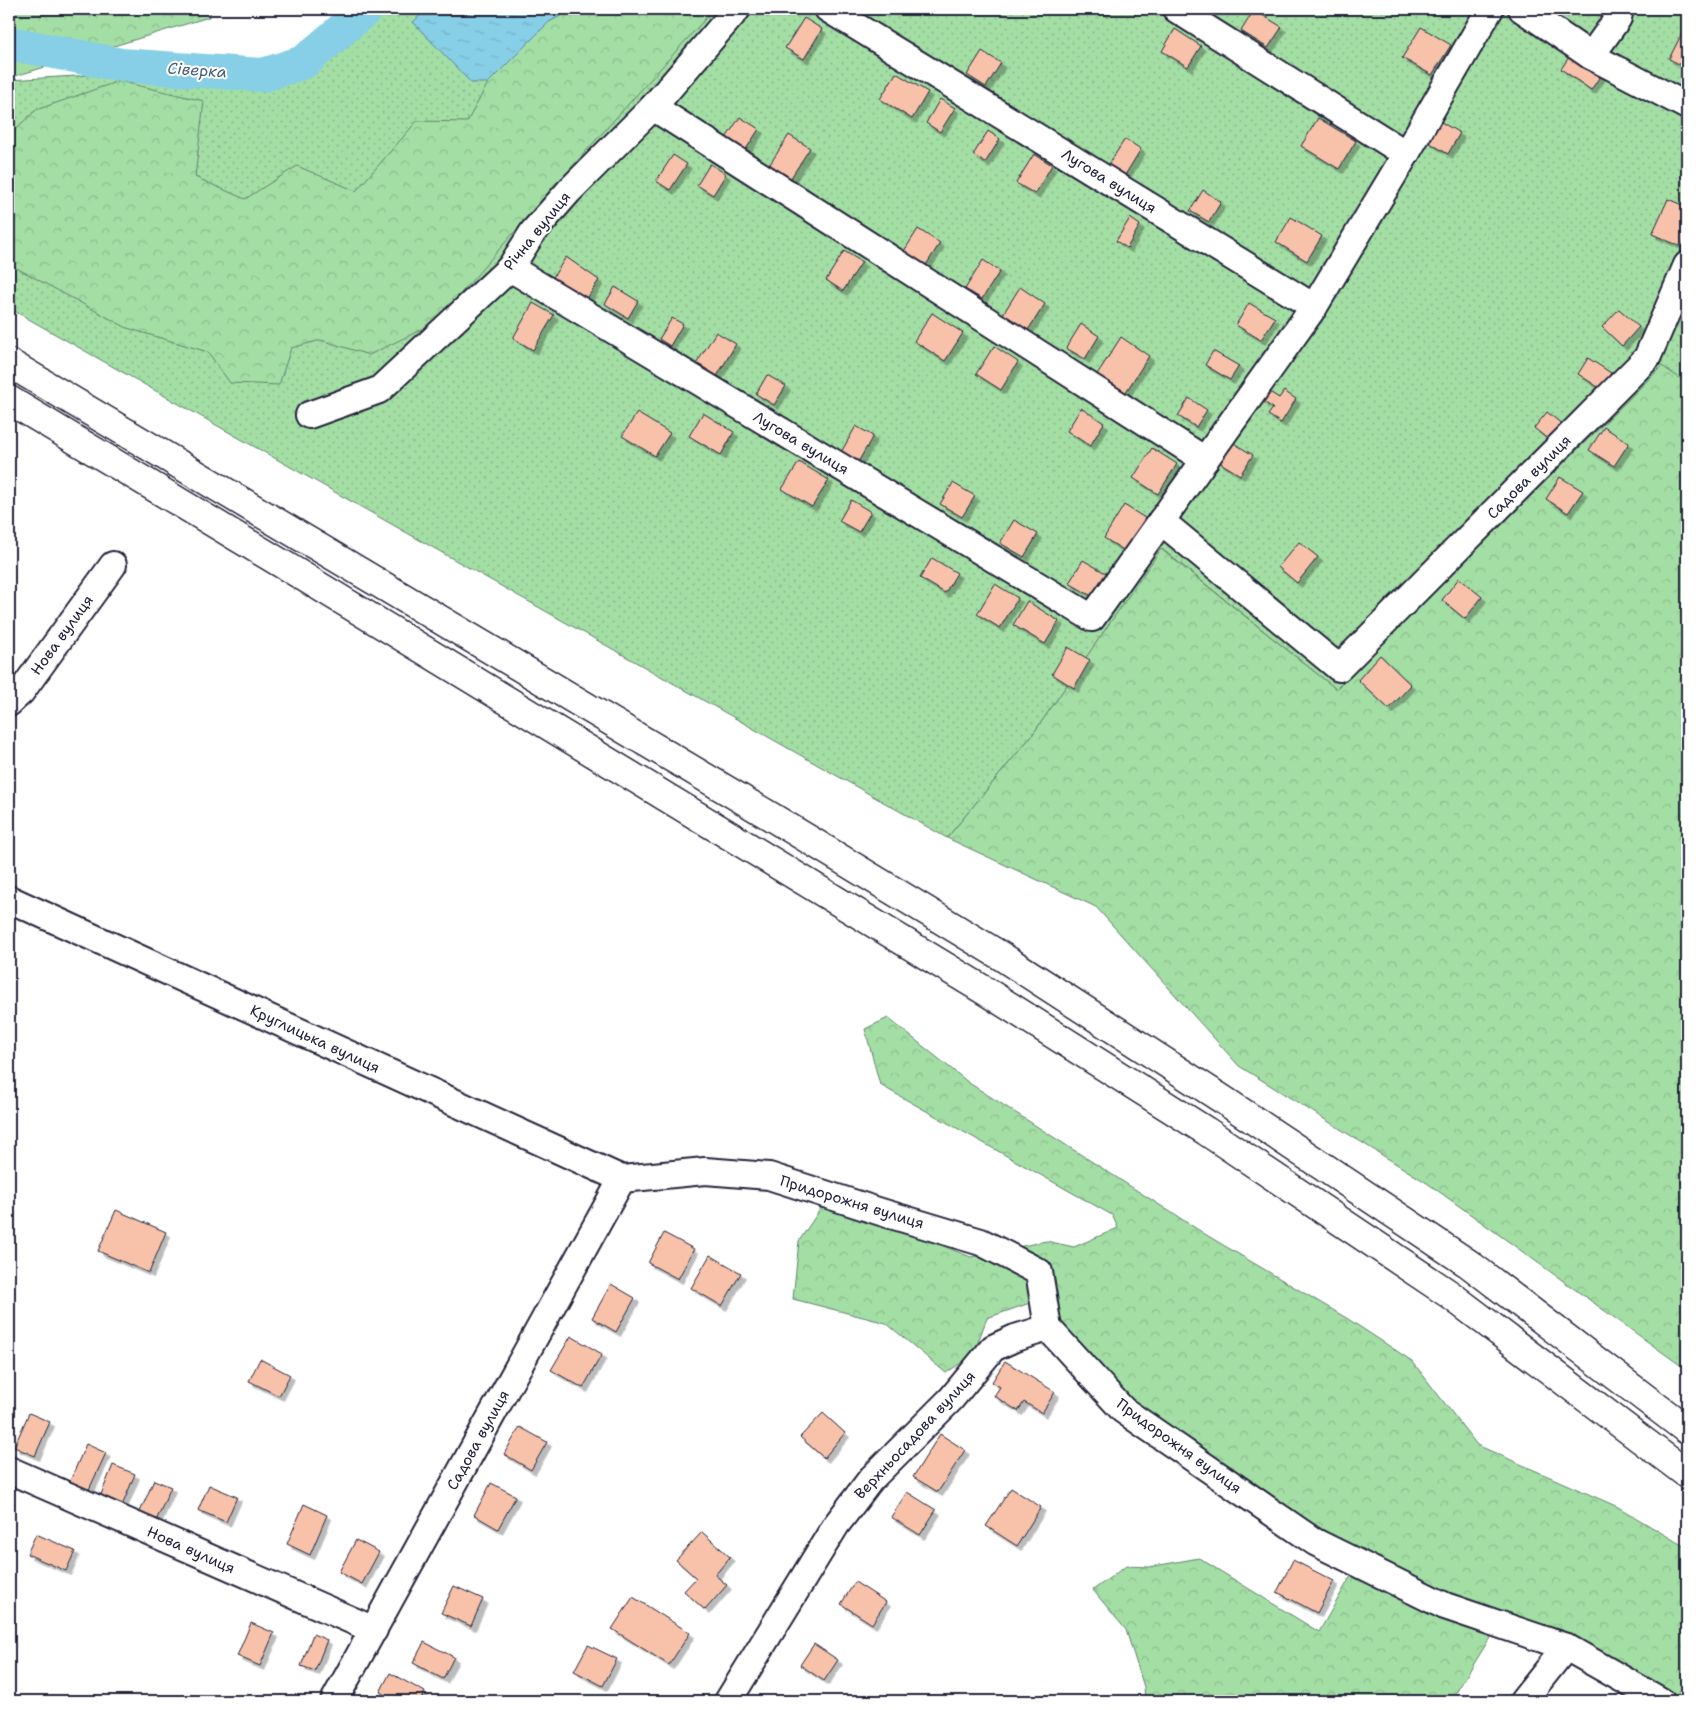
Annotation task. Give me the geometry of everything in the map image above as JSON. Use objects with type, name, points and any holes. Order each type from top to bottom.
[{"type":"highway","points":[[9,363],[770,816],[1001,956],[1222,1099],[1469,1264],[1687,1430]]},
{"type":"highway","points":[[9,400],[978,987],[1197,1125],[1449,1294],[1687,1474]]},
{"type":"street","name":"Річна вулиця","points":[[309,415],[379,390],[510,268],[533,232],[569,191],[653,107],[737,9]]},
{"type":"street","name":"Лугова вулиця","points":[[828,9],[1314,307]]},
{"type":"street","points":[[1176,9],[1406,154]]},
{"type":"street","points":[[1161,521],[1314,307],[1490,9]]},
{"type":"street","points":[[1522,9],[1591,56],[1687,106]]},
{"type":"street","points":[[1591,56],[1618,18],[1620,9]]},
{"type":"street","points":[[653,107],[1205,460]]},
{"type":"street","name":"Садова вулиця","points":[[1161,521],[1339,668],[1647,358],[1687,265]]},
{"type":"street","name":"Лугова вулиця","points":[[510,268],[1092,618],[1161,521]]},
{"type":"street","name":"Нова вулиця","points":[[9,703],[21,692],[113,564]]},
{"type":"street","name":"Круглицька вулиця","points":[[9,899],[622,1179]]},
{"type":"street","name":"Придорожня вулиця","points":[[622,1179],[705,1171],[769,1176],[981,1242],[1039,1272],[1048,1328],[1123,1410],[1315,1542],[1445,1606],[1566,1646],[1661,1701]]},
{"type":"street","name":"Садова вулиця","points":[[334,1701],[622,1179]]},
{"type":"street","name":"Верхньосадова вулиця","points":[[728,1701],[836,1525],[871,1479],[951,1399],[993,1348],[1015,1338],[1048,1328]]},
{"type":"street","name":"Нова вулиця","points":[[9,1470],[374,1630]]},
{"type":"street","points":[[1524,1701],[1566,1646]]},
{"type":"green space","points":[[9,9],[212,9],[209,17],[9,78]]},
{"type":"green space","points":[[385,9],[1687,9],[1687,383],[1661,367],[1336,689],[1162,549],[1033,734],[947,838],[9,308],[9,80],[92,75],[247,86],[306,72]]},
{"type":"green space","points":[[573,9],[714,9],[551,190],[435,323],[369,355],[321,340],[291,348],[279,385],[230,383],[208,352],[127,328],[11,265],[9,262],[9,135],[36,110],[119,81],[204,101],[195,177],[245,199],[297,166],[356,191],[417,121],[467,122],[488,83],[549,22]]},
{"type":"green space","points":[[1662,366],[1687,383],[1687,1370],[1427,1183],[1239,1066],[1096,907],[947,838],[1033,734],[1161,549],[1336,689]]},
{"type":"green space","points":[[888,1018],[969,1083],[1208,1236],[1348,1319],[1412,1361],[1477,1445],[1618,1507],[1687,1548],[1687,1701],[1648,1701],[1504,1615],[1451,1701],[1145,1701],[1144,1687],[1126,1630],[1093,1590],[1126,1566],[1149,1567],[1199,1558],[1319,1632],[1352,1574],[1353,1549],[1125,1402],[1056,1324],[1030,1303],[987,1318],[973,1355],[946,1373],[886,1323],[793,1299],[799,1241],[821,1208],[840,1205],[971,1257],[1046,1241],[1074,1247],[1118,1228],[1112,1215],[880,1085],[865,1029]]},
{"type":"water","points":[[482,9],[573,9],[549,22],[488,83],[471,83],[413,22],[421,15],[463,15]]},
{"type":"building","points":[[1097,9],[1107,9],[1104,13]]},
{"type":"building","points":[[1254,10],[1282,27],[1268,48],[1241,31]]},
{"type":"building","points":[[804,18],[822,29],[804,59],[785,48]]},
{"type":"building","points":[[1421,27],[1451,45],[1432,75],[1402,58]]},
{"type":"building","points":[[1685,27],[1687,28],[1687,68],[1669,59]]},
{"type":"building","points":[[1175,29],[1201,46],[1188,67],[1162,51]]},
{"type":"building","points":[[982,51],[1001,63],[986,87],[967,75]]},
{"type":"building","points":[[1573,51],[1603,72],[1591,90],[1561,69]]},
{"type":"building","points":[[896,73],[928,92],[912,119],[880,99]]},
{"type":"building","points":[[940,99],[955,108],[940,132],[926,123]]},
{"type":"building","points":[[740,117],[759,129],[739,160],[720,147]]},
{"type":"building","points":[[1318,118],[1356,141],[1339,169],[1301,146]]},
{"type":"building","points":[[1439,121],[1460,133],[1448,154],[1427,141]]},
{"type":"building","points":[[988,131],[1000,139],[985,163],[973,155]]},
{"type":"building","points":[[789,135],[810,148],[789,181],[768,167]]},
{"type":"building","points":[[1125,139],[1141,149],[1122,180],[1105,170]]},
{"type":"building","points":[[1034,154],[1052,165],[1035,194],[1016,183]]},
{"type":"building","points":[[673,155],[687,164],[670,190],[656,181]]},
{"type":"building","points":[[710,164],[726,174],[713,195],[697,185]]},
{"type":"building","points":[[1203,190],[1221,202],[1209,222],[1190,211]]},
{"type":"building","points":[[1668,199],[1687,207],[1687,235],[1682,247],[1652,234]]},
{"type":"building","points":[[1291,217],[1322,236],[1307,261],[1276,242]]},
{"type":"building","points":[[1130,218],[1140,225],[1127,248],[1116,241]]},
{"type":"building","points":[[918,229],[940,243],[926,265],[904,251]]},
{"type":"building","points":[[844,251],[862,262],[843,291],[826,280]]},
{"type":"building","points":[[566,257],[599,280],[586,300],[553,277]]},
{"type":"building","points":[[983,260],[1000,271],[982,299],[965,289]]},
{"type":"building","points":[[615,287],[638,301],[628,318],[605,304]]},
{"type":"building","points":[[1020,287],[1045,304],[1028,330],[1003,314]]},
{"type":"building","points":[[533,303],[554,315],[533,350],[513,338]]},
{"type":"building","points":[[1249,303],[1275,318],[1261,340],[1236,325]]},
{"type":"building","points":[[1619,309],[1639,327],[1622,346],[1602,327]]},
{"type":"building","points":[[932,313],[963,333],[945,361],[914,341]]},
{"type":"building","points":[[672,318],[683,324],[670,346],[659,339]]},
{"type":"building","points":[[1081,324],[1099,336],[1085,359],[1066,348]]},
{"type":"building","points":[[716,332],[736,344],[716,378],[695,366]]},
{"type":"building","points":[[1121,337],[1149,356],[1122,398],[1094,379]]},
{"type":"building","points":[[994,346],[1018,362],[1001,390],[976,374]]},
{"type":"building","points":[[1213,351],[1239,366],[1230,380],[1205,365]]},
{"type":"building","points":[[1588,358],[1611,373],[1601,389],[1578,374]]},
{"type":"building","points":[[767,375],[786,386],[774,405],[756,394]]},
{"type":"building","points":[[1268,391],[1279,398],[1284,391],[1296,399],[1281,423],[1268,415],[1273,408],[1262,401]]},
{"type":"building","points":[[1189,398],[1207,410],[1196,427],[1178,416]]},
{"type":"building","points":[[1081,408],[1104,423],[1090,446],[1067,431]]},
{"type":"building","points":[[1547,412],[1568,429],[1555,445],[1534,428]]},
{"type":"building","points":[[637,413],[670,433],[655,456],[622,436]]},
{"type":"building","points":[[703,413],[734,432],[721,455],[689,436]]},
{"type":"building","points":[[856,426],[873,436],[857,464],[840,454]]},
{"type":"building","points":[[1604,427],[1629,443],[1614,466],[1589,450]]},
{"type":"building","points":[[1232,442],[1253,455],[1240,475],[1219,462]]},
{"type":"building","points":[[1152,448],[1177,464],[1158,494],[1133,478]]},
{"type":"building","points":[[799,462],[829,480],[812,507],[782,489]]},
{"type":"building","points":[[1560,477],[1583,491],[1568,513],[1546,499]]},
{"type":"building","points":[[953,483],[975,496],[962,517],[940,504]]},
{"type":"building","points":[[851,500],[871,512],[859,532],[839,521]]},
{"type":"building","points":[[1124,505],[1145,518],[1125,551],[1104,538]]},
{"type":"building","points":[[1014,520],[1038,534],[1024,557],[1000,543]]},
{"type":"building","points":[[1299,542],[1318,557],[1297,583],[1278,567]]},
{"type":"building","points":[[932,558],[957,573],[945,593],[920,578]]},
{"type":"building","points":[[1083,560],[1109,575],[1095,598],[1069,583]]},
{"type":"building","points":[[1459,578],[1482,597],[1465,619],[1442,600]]},
{"type":"building","points":[[995,584],[1018,598],[1000,628],[977,614]]},
{"type":"building","points":[[1027,601],[1059,621],[1045,644],[1013,625]]},
{"type":"building","points":[[1068,647],[1090,660],[1074,688],[1052,674]]},
{"type":"building","points":[[1380,655],[1411,685],[1389,709],[1358,680]]},
{"type":"building","points":[[116,1210],[166,1232],[149,1273],[98,1251]]},
{"type":"building","points":[[664,1233],[694,1249],[678,1279],[648,1263]]},
{"type":"building","points":[[710,1255],[741,1273],[722,1306],[691,1288]]},
{"type":"building","points":[[611,1284],[635,1298],[616,1332],[592,1318]]},
{"type":"building","points":[[571,1336],[602,1354],[583,1388],[551,1370]]},
{"type":"building","points":[[260,1359],[290,1375],[279,1396],[249,1381]]},
{"type":"building","points":[[1005,1361],[1055,1392],[1042,1413],[1024,1402],[1018,1411],[994,1396],[1000,1387],[992,1382]]},
{"type":"building","points":[[29,1413],[50,1422],[35,1456],[14,1447]]},
{"type":"building","points":[[823,1413],[845,1433],[824,1458],[800,1437]]},
{"type":"building","points":[[520,1427],[547,1442],[531,1470],[504,1454]]},
{"type":"building","points":[[940,1434],[965,1450],[938,1492],[913,1477]]},
{"type":"building","points":[[86,1444],[106,1453],[86,1496],[67,1488]]},
{"type":"building","points":[[113,1465],[135,1474],[122,1506],[100,1497]]},
{"type":"building","points":[[154,1480],[171,1487],[156,1521],[139,1514]]},
{"type":"building","points":[[491,1483],[516,1496],[498,1529],[474,1515]]},
{"type":"building","points":[[209,1485],[237,1497],[226,1522],[198,1510]]},
{"type":"building","points":[[1011,1488],[1041,1507],[1017,1546],[986,1526]]},
{"type":"building","points":[[907,1492],[936,1510],[920,1535],[891,1517]]},
{"type":"building","points":[[304,1504],[327,1515],[310,1555],[287,1544]]},
{"type":"building","points":[[702,1532],[730,1557],[715,1575],[727,1585],[705,1610],[684,1591],[696,1578],[676,1560]]},
{"type":"building","points":[[36,1534],[75,1551],[66,1571],[27,1554]]},
{"type":"building","points":[[356,1540],[379,1552],[362,1584],[339,1572]]},
{"type":"building","points":[[1293,1560],[1334,1581],[1317,1613],[1277,1592]]},
{"type":"building","points":[[855,1582],[886,1602],[872,1624],[841,1604]]},
{"type":"building","points":[[454,1586],[483,1599],[471,1626],[441,1613]]},
{"type":"building","points":[[633,1597],[690,1633],[669,1665],[612,1629]]},
{"type":"building","points":[[251,1623],[274,1633],[260,1666],[237,1656]]},
{"type":"building","points":[[313,1634],[327,1640],[315,1671],[301,1666]]},
{"type":"building","points":[[424,1642],[454,1657],[443,1679],[413,1663]]},
{"type":"building","points":[[814,1644],[838,1660],[824,1681],[800,1665]]},
{"type":"building","points":[[588,1645],[617,1659],[603,1686],[574,1671]]},
{"type":"building","points":[[390,1673],[425,1692],[420,1701],[396,1701],[380,1692]]},
{"type":"waterway","name":"Сіверка","points":[[9,43],[121,65],[263,75],[304,62],[366,9]]}]
